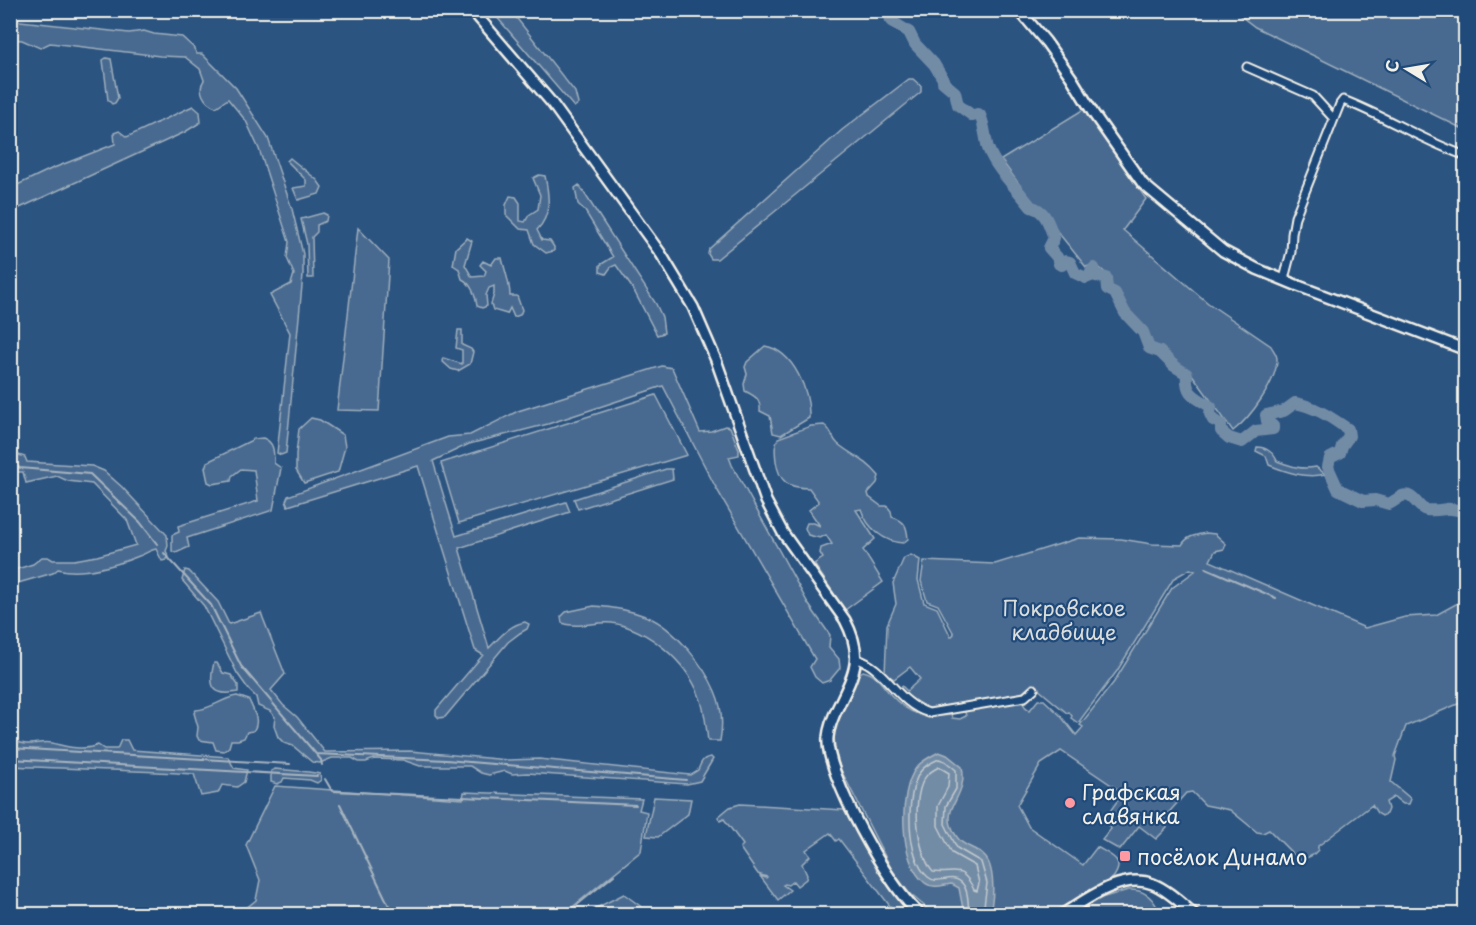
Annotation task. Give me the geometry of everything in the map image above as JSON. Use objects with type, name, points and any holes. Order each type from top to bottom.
[{"type":"main road","points":[[472,10],[550,102],[661,254],[693,307],[725,382],[766,501],[783,533],[845,620],[856,647],[853,674],[829,727],[827,751],[845,797],[886,872],[907,903],[920,915]]},
{"type":"main road","points":[[1019,10],[1071,77],[1093,113],[1143,184],[1223,251],[1257,269],[1466,350]]},
{"type":"main road","points":[[1063,915],[1109,888],[1139,881],[1154,884],[1194,915]]},
{"type":"street","points":[[1248,67],[1313,96],[1334,119]]},
{"type":"street","points":[[1284,279],[1291,252],[1295,217],[1343,100],[1466,156]]},
{"type":"street","points":[[856,659],[868,663],[917,710],[929,713],[1025,697],[1034,689]]},
{"type":"green space","points":[[495,11],[511,11],[575,92],[578,104],[574,107],[495,15]]},
{"type":"green space","points":[[1234,11],[1465,11],[1465,130],[1255,27]]},
{"type":"green space","points":[[11,20],[129,33],[144,31],[182,37],[197,54],[202,54],[236,88],[268,138],[292,209],[303,254],[286,453],[281,455],[277,453],[290,333],[270,295],[291,284],[294,274],[287,258],[289,242],[259,149],[246,121],[228,99],[216,107],[208,102],[201,88],[204,80],[200,69],[185,57],[50,43],[40,48],[22,40],[11,39]]},
{"type":"green space","points":[[111,59],[118,98],[112,104],[108,100],[103,60]]},
{"type":"green space","points":[[909,79],[913,79],[921,86],[921,92],[717,259],[711,259],[708,254],[709,249],[842,130]]},
{"type":"green space","points":[[193,106],[200,112],[201,122],[185,132],[11,212],[11,188],[51,169],[115,144],[114,133],[119,131],[127,137]]},
{"type":"green space","points":[[1084,109],[1146,199],[1123,230],[1208,303],[1271,346],[1276,354],[1276,368],[1268,388],[1247,418],[1233,431],[1191,373],[1168,354],[1151,344],[1144,328],[1133,318],[1112,289],[1110,277],[1095,264],[1086,267],[1001,160]]},
{"type":"green space","points":[[290,158],[317,180],[322,187],[319,194],[298,200],[293,188],[306,186],[306,180],[287,161]]},
{"type":"green space","points":[[539,175],[545,176],[548,204],[545,218],[537,230],[542,240],[550,241],[554,247],[554,251],[546,253],[534,244],[529,230],[520,229],[506,215],[506,205],[510,196],[516,197],[520,203],[520,221],[525,222],[529,215],[538,209],[540,195],[533,178]]},
{"type":"green space","points":[[579,185],[656,304],[662,317],[664,333],[657,335],[633,289],[616,265],[611,267],[606,274],[600,272],[600,265],[613,257],[585,211],[578,204],[575,188]]},
{"type":"green space","points":[[323,213],[327,215],[326,221],[317,225],[317,232],[312,237],[313,278],[308,278],[307,244],[301,219]]},
{"type":"green space","points":[[358,228],[389,260],[379,411],[337,410]]},
{"type":"green space","points":[[467,238],[472,241],[465,265],[472,277],[484,276],[486,271],[480,265],[483,261],[491,265],[496,258],[502,258],[510,296],[517,296],[522,310],[520,315],[514,317],[510,308],[507,314],[493,310],[491,304],[494,286],[489,288],[486,295],[487,306],[482,308],[477,306],[470,287],[462,279],[459,269],[453,265],[456,248]]},
{"type":"green space","points":[[458,330],[462,330],[462,345],[473,352],[470,364],[458,371],[451,369],[442,361],[443,358],[462,364],[462,350],[456,348]]},
{"type":"green space","points":[[765,346],[775,349],[792,364],[807,396],[809,418],[781,435],[773,433],[770,416],[760,411],[757,398],[745,391],[747,362]]},
{"type":"green space","points":[[662,366],[672,368],[700,432],[725,426],[730,427],[739,450],[739,455],[729,457],[732,465],[809,605],[830,635],[829,647],[839,659],[840,668],[830,680],[822,683],[815,677],[810,667],[815,659],[715,486],[663,386],[548,424],[469,444],[433,461],[456,536],[566,502],[570,512],[459,548],[489,648],[514,626],[525,622],[529,624],[527,629],[508,642],[445,717],[439,718],[436,710],[483,655],[475,650],[418,466],[288,506],[286,501],[288,496],[448,437],[470,435],[518,411]]},
{"type":"green space","points":[[656,395],[687,455],[459,523],[441,463]]},
{"type":"green space","points":[[311,418],[320,420],[343,435],[345,447],[338,472],[304,483],[296,470],[296,454],[299,429]]},
{"type":"green space","points":[[824,425],[838,444],[864,461],[879,476],[877,483],[868,493],[869,497],[881,506],[887,506],[892,517],[900,520],[906,527],[908,534],[908,539],[903,543],[889,540],[872,528],[861,509],[856,510],[875,539],[863,550],[883,582],[845,610],[814,564],[823,558],[820,553],[821,548],[832,544],[826,535],[820,538],[808,535],[805,528],[807,523],[820,526],[809,510],[819,502],[809,488],[795,487],[782,479],[776,461],[775,446],[778,438],[811,426]]},
{"type":"green space","points":[[263,438],[271,445],[274,463],[281,468],[273,510],[187,538],[189,547],[176,553],[172,551],[172,535],[179,532],[178,526],[258,501],[254,470],[241,469],[232,476],[231,481],[212,484],[208,482],[205,468],[207,462],[254,439]]},
{"type":"green space","points":[[1257,447],[1269,451],[1277,461],[1301,468],[1316,467],[1325,474],[1303,475],[1276,468],[1269,465],[1266,456],[1256,451]]},
{"type":"green space","points":[[10,452],[25,457],[27,462],[92,466],[104,471],[167,535],[166,551],[169,557],[162,561],[156,549],[110,566],[77,571],[58,569],[53,573],[11,585],[11,571],[33,564],[42,557],[53,560],[74,560],[136,545],[127,520],[92,484],[68,481],[57,476],[26,483],[23,472],[11,472]]},
{"type":"green space","points":[[672,469],[673,479],[578,509],[574,499]]},
{"type":"green space","name":"Покровское кладбище","points":[[1215,534],[1226,544],[1224,549],[1215,551],[1210,561],[1365,628],[1405,617],[1436,615],[1458,603],[1465,581],[1465,701],[1406,726],[1395,756],[1391,782],[1411,799],[1409,804],[1403,804],[1394,797],[1386,802],[1388,809],[1382,816],[1372,805],[1318,846],[1318,850],[1313,855],[1300,861],[1269,830],[1263,833],[1257,832],[1230,810],[1205,805],[1192,792],[1186,793],[1164,818],[1167,828],[1156,839],[1139,826],[1120,850],[1102,840],[1111,829],[1105,818],[1123,793],[1061,751],[1041,764],[1017,805],[1029,827],[1083,865],[1097,847],[1116,859],[1118,867],[1113,878],[1050,914],[934,914],[910,894],[893,872],[840,768],[835,751],[834,734],[837,723],[859,674],[863,671],[876,677],[898,702],[911,711],[926,716],[951,715],[952,718],[960,719],[966,716],[965,712],[960,711],[925,711],[898,690],[902,686],[907,691],[920,679],[910,667],[894,679],[885,674],[887,625],[896,604],[893,583],[904,558],[911,555],[920,560],[918,580],[924,603],[937,608],[951,637],[954,634],[938,605],[927,601],[921,581],[924,561],[995,564],[1079,538],[1121,539],[1152,544],[1182,545],[1195,535]],"holes":[[[1190,569],[1195,571],[1172,588],[1114,682],[1080,725],[1083,727],[1076,735],[1044,700],[1038,700],[1030,710],[1025,707],[1022,693],[1032,684],[1067,713],[1069,712],[1071,718],[1078,723],[1117,671],[1174,578]]]},
{"type":"green space","points":[[185,570],[189,571],[218,602],[229,624],[261,613],[285,674],[271,690],[297,717],[325,752],[410,751],[508,760],[539,759],[690,775],[698,770],[704,760],[711,757],[713,759],[700,781],[687,784],[527,773],[512,774],[505,771],[489,775],[470,766],[420,766],[403,760],[374,759],[359,762],[352,758],[332,758],[320,763],[312,762],[278,737],[274,726],[275,717],[270,711],[258,706],[256,697],[237,673],[204,606],[182,580]]},
{"type":"green space","points":[[594,606],[635,612],[658,622],[678,638],[704,670],[717,697],[721,716],[720,741],[708,741],[701,700],[685,671],[676,659],[652,640],[626,626],[612,623],[568,625],[562,623],[561,617],[566,612]]},
{"type":"green space","points":[[214,663],[217,663],[223,673],[231,675],[238,685],[238,692],[222,693],[214,688],[212,678]]},
{"type":"green space","points":[[237,696],[249,700],[256,719],[253,731],[247,732],[244,738],[231,740],[229,747],[224,751],[216,750],[213,742],[199,740],[194,713],[196,710]]},
{"type":"green space","points":[[15,740],[24,744],[47,742],[69,747],[81,748],[98,745],[104,749],[117,749],[121,740],[127,740],[132,750],[228,757],[234,768],[247,770],[244,782],[237,787],[222,785],[218,793],[201,796],[194,774],[11,766],[11,741]]},
{"type":"green space","points":[[275,769],[320,774],[321,780],[317,783],[310,780],[284,778],[277,784],[271,782],[271,771]]},
{"type":"green space","points":[[275,786],[463,799],[464,792],[642,799],[639,810],[647,812],[641,851],[564,914],[239,914],[256,900],[260,880],[246,845]]},
{"type":"green space","points":[[654,797],[691,799],[688,814],[658,837],[646,836]]},
{"type":"green space","points":[[740,804],[844,810],[883,878],[912,914],[896,914],[839,839],[836,841],[830,833],[806,850],[810,856],[802,864],[807,875],[806,879],[797,886],[793,881],[788,885],[783,885],[790,890],[778,900],[760,876],[767,877],[758,874],[740,848],[743,845],[724,819],[720,821],[718,817],[730,807]]},
{"type":"green space","points":[[1128,890],[1149,896],[1157,907],[1155,914],[1075,914],[1101,898]]},
{"type":"green space","points":[[624,894],[651,914],[589,914],[594,909]]},
{"type":"water","points":[[939,752],[947,755],[962,767],[962,785],[951,811],[951,825],[958,839],[979,852],[988,861],[993,884],[992,901],[988,914],[964,914],[959,888],[952,884],[928,885],[916,873],[910,860],[904,827],[906,793],[916,768]]},
{"type":"waterway","points":[[889,10],[891,21],[909,32],[915,44],[934,64],[943,82],[955,92],[958,105],[973,116],[980,115],[988,148],[996,164],[1031,207],[1040,211],[1046,219],[1054,238],[1049,248],[1057,257],[1059,264],[1070,262],[1075,273],[1086,278],[1091,276],[1094,268],[1096,276],[1106,278],[1107,289],[1115,293],[1125,313],[1143,332],[1149,348],[1160,352],[1174,366],[1187,374],[1189,391],[1211,407],[1210,414],[1213,420],[1221,424],[1221,431],[1229,438],[1242,442],[1256,431],[1273,429],[1266,415],[1284,411],[1295,403],[1310,407],[1348,429],[1349,436],[1340,453],[1330,458],[1328,467],[1338,489],[1363,501],[1375,500],[1389,504],[1406,495],[1426,510],[1451,509],[1466,512]]},
{"type":"waterway","points":[[10,463],[20,468],[90,474],[140,522],[157,544]]},
{"type":"waterway","points":[[1325,474],[1330,470]]},
{"type":"waterway","points":[[164,553],[211,605],[241,666],[321,760],[322,765]]},
{"type":"waterway","points":[[1206,568],[1276,598]]},
{"type":"waterway","points":[[915,712],[927,715]]},
{"type":"waterway","points":[[932,716],[951,714]]},
{"type":"waterway","points":[[10,748],[290,764]]},
{"type":"waterway","points":[[316,754],[446,760],[686,780]]},
{"type":"waterway","points":[[10,759],[317,776]]},
{"type":"waterway","points":[[325,779],[332,791],[636,805]]},
{"type":"waterway","points":[[340,804],[393,914]]},
{"type":"waterway","points":[[566,914],[614,875]]},
{"type":"place","name":"Графская славянка","points":[[1070,803]]},
{"type":"place","name":"посёлок Динамо","points":[[1125,856]]}]
